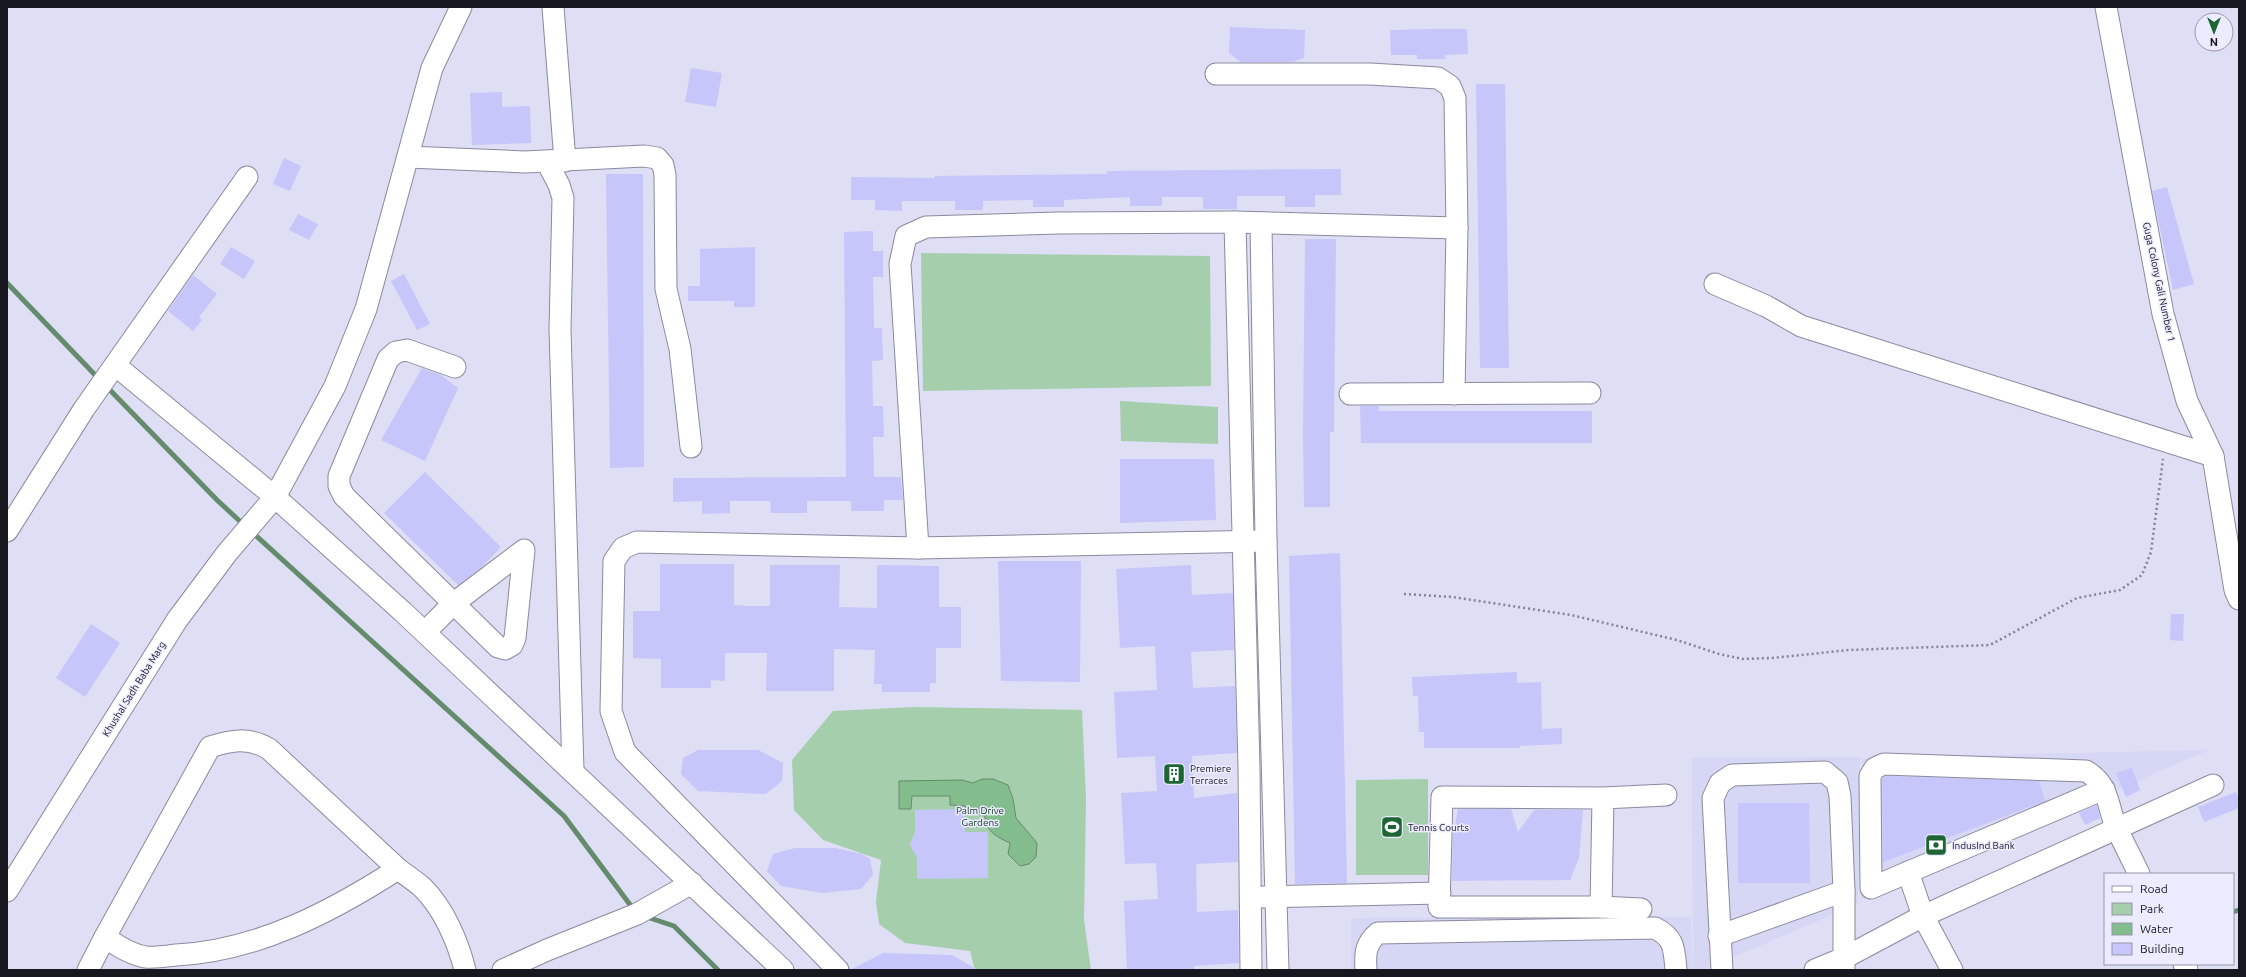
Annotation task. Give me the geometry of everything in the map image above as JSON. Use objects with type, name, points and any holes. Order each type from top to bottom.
[{"type":"street","name":"Khushal Sadh Baba Marg","points":[[7,891],[177,620],[246,531],[275,497],[336,386],[366,309],[432,68],[461,7]]},
{"type":"street","points":[[553,7],[556,161],[559,185],[563,198],[560,330],[573,770]]},
{"type":"street","name":"Guga Colony Gali Number 1","points":[[2106,7],[2163,314],[2187,401],[2212,456],[2235,590],[2239,599]]},
{"type":"street","points":[[1216,74],[1370,74],[1438,78],[1450,86],[1455,98],[1457,228],[1454,394]]},
{"type":"street","points":[[408,157],[556,161],[644,156],[657,158],[663,165],[666,176],[666,289],[680,349],[690,447]]},
{"type":"street","points":[[7,531],[84,409],[247,177]]},
{"type":"street","points":[[918,548],[900,264],[906,236],[926,227],[1058,223],[1235,222],[1457,228]]},
{"type":"street","points":[[1235,222],[1242,542],[1249,767],[1251,970]]},
{"type":"street","points":[[1261,223],[1266,541],[1278,970]]},
{"type":"street","points":[[1714,284],[1766,306],[1801,326],[2212,456]]},
{"type":"street","points":[[425,632],[454,603],[344,496],[339,486],[339,476],[388,359],[396,352],[407,350],[455,367]]},
{"type":"street","points":[[115,366],[275,497],[425,632],[573,770],[783,970]]},
{"type":"street","points":[[1350,394],[1590,393]]},
{"type":"street","points":[[838,970],[625,752],[611,711],[614,561],[623,548],[637,542],[918,548],[1266,541]]},
{"type":"street","points":[[88,970],[210,747],[240,740],[258,743],[269,749],[398,869],[422,888],[436,904],[461,954],[465,970]]},
{"type":"street","points":[[2104,789],[1871,888],[1870,776],[1874,768],[1884,764],[2086,771],[2097,777],[2104,789],[2116,828],[2138,873]]},
{"type":"street","points":[[1722,970],[1719,936],[1713,798],[1720,783],[1732,775],[1825,772],[1837,782],[1840,796],[1844,891],[1844,964]]},
{"type":"street","points":[[1815,970],[1844,964],[1923,916],[2213,785]]},
{"type":"street","points":[[1641,909],[1601,907],[1439,907],[1442,797],[1603,798],[1666,795]]},
{"type":"street","points":[[1601,907],[1603,798]]},
{"type":"street","points":[[105,937],[117,946],[145,957],[203,954],[262,939],[284,930],[359,894],[398,869]]},
{"type":"street","points":[[1908,872],[1923,916],[1952,970]]},
{"type":"street","points":[[503,970],[547,950],[637,914],[692,883]]},
{"type":"street","points":[[1719,936],[1844,891]]},
{"type":"street","points":[[1250,897],[1440,893]]},
{"type":"street","points":[[1366,970],[1365,954],[1369,941],[1378,933],[1655,928],[1668,935],[1674,948],[1676,970]]},
{"type":"path","points":[[1404,594],[1460,598],[1571,615],[1678,640],[1719,654],[1743,659],[1772,658],[1849,650],[1990,645],[2077,598],[2120,590],[2142,575],[2151,552],[2166,441]]},
{"type":"shaded area","points":[[2209,750],[1861,900],[1862,758]]},
{"type":"shaded area","points":[[1860,757],[1858,904],[1703,970],[1693,970],[1692,758]]},
{"type":"shaded area","points":[[1691,917],[1692,970],[1351,970],[1351,918]]},
{"type":"green space","points":[[921,253],[1210,256],[1211,386],[923,391]]},
{"type":"green space","points":[[1120,401],[1218,407],[1218,444],[1121,441]]},
{"type":"green space","name":"Palm Drive Gardens","points":[[914,707],[1082,710],[1086,798],[1084,920],[1091,970],[975,970],[970,951],[905,943],[879,924],[876,902],[881,860],[823,840],[794,810],[792,760],[833,711]]},
{"type":"green space","name":"Tennis Courts","points":[[1428,779],[1428,875],[1356,875],[1356,780]]},
{"type":"water","points":[[982,779],[993,779],[1008,785],[1013,799],[1016,818],[1037,843],[1036,857],[1029,864],[1020,866],[1008,854],[1010,843],[997,836],[990,830],[985,817],[979,812],[968,812],[965,806],[950,805],[950,796],[912,796],[911,809],[899,809],[899,781],[962,780],[973,783]]},
{"type":"building","points":[[1230,27],[1305,30],[1304,58],[1293,62],[1241,62],[1229,53]]},
{"type":"building","points":[[1467,29],[1468,54],[1445,55],[1445,59],[1417,59],[1417,55],[1391,55],[1390,30]]},
{"type":"building","points":[[691,68],[722,73],[716,107],[685,102]]},
{"type":"building","points":[[1476,84],[1505,84],[1509,368],[1480,368]]},
{"type":"building","points":[[502,92],[502,107],[530,106],[531,143],[472,145],[470,93]]},
{"type":"building","points":[[284,158],[301,166],[290,191],[273,184]]},
{"type":"building","points":[[1341,169],[1341,195],[1315,195],[1315,207],[1285,207],[1285,196],[1237,196],[1237,209],[1203,209],[1203,197],[1162,197],[1162,206],[1130,206],[1130,197],[1064,200],[1064,207],[1033,207],[1033,200],[983,201],[983,210],[955,210],[955,201],[902,201],[902,211],[875,210],[875,200],[851,200],[851,177],[935,178],[935,176],[1107,174],[1107,171]]},
{"type":"building","points":[[606,174],[643,174],[644,467],[610,468]]},
{"type":"building","points":[[2167,187],[2194,284],[2173,290],[2152,191]]},
{"type":"building","points":[[298,214],[318,224],[309,240],[289,230]]},
{"type":"building","points":[[873,231],[873,251],[883,251],[883,277],[873,277],[874,328],[882,328],[883,360],[872,361],[873,406],[883,406],[884,437],[873,437],[874,477],[901,477],[903,500],[884,500],[884,511],[851,511],[851,501],[807,501],[807,513],[771,513],[770,501],[730,501],[730,513],[702,514],[702,501],[673,502],[673,478],[846,477],[844,232]]},
{"type":"building","points":[[1305,239],[1336,239],[1334,432],[1330,432],[1330,507],[1304,507],[1303,432]]},
{"type":"building","points":[[231,247],[255,261],[244,279],[220,264]]},
{"type":"building","points":[[755,247],[755,307],[734,307],[734,301],[688,301],[688,286],[700,286],[700,249]]},
{"type":"building","points":[[404,274],[430,324],[417,330],[391,281]]},
{"type":"building","points":[[193,275],[217,294],[199,317],[202,320],[193,331],[168,311]]},
{"type":"building","points":[[422,368],[441,375],[458,388],[425,461],[381,440]]},
{"type":"building","points":[[1360,406],[1379,406],[1379,411],[1592,411],[1592,443],[1361,443]]},
{"type":"building","points":[[1120,459],[1214,459],[1216,520],[1120,523]]},
{"type":"building","points":[[425,472],[501,547],[481,568],[458,585],[384,513]]},
{"type":"building","points":[[1340,553],[1347,883],[1295,884],[1289,556]]},
{"type":"building","points":[[998,561],[1081,561],[1080,682],[1001,681]]},
{"type":"building","points":[[660,564],[734,564],[734,605],[749,606],[770,606],[770,565],[840,565],[839,607],[877,608],[877,565],[939,566],[939,607],[961,607],[961,648],[936,648],[936,683],[930,683],[930,692],[882,692],[882,684],[874,684],[875,650],[834,649],[834,691],[766,691],[767,653],[725,653],[725,681],[711,680],[711,688],[661,688],[661,659],[633,658],[633,611],[660,611]]},
{"type":"building","name":"Premiere Terraces","points":[[1191,565],[1192,595],[1233,593],[1234,650],[1191,652],[1193,688],[1235,686],[1237,753],[1192,756],[1194,798],[1237,793],[1238,862],[1196,864],[1197,912],[1238,910],[1239,963],[1194,966],[1194,970],[1127,970],[1124,901],[1158,899],[1156,863],[1125,864],[1121,793],[1157,791],[1155,756],[1117,758],[1114,692],[1157,690],[1155,646],[1120,648],[1116,569]]},
{"type":"building","points":[[2171,614],[2184,614],[2183,641],[2170,640]]},
{"type":"building","points":[[91,624],[120,643],[85,697],[56,678]]},
{"type":"building","points":[[1517,672],[1517,683],[1541,682],[1542,729],[1562,728],[1562,744],[1520,746],[1520,748],[1424,748],[1424,732],[1419,732],[1418,696],[1413,696],[1412,677]]},
{"type":"building","points":[[698,750],[758,750],[783,763],[782,781],[766,794],[698,791],[681,774],[683,758]]},
{"type":"building","points":[[2132,768],[2140,790],[2126,797],[2116,773]]},
{"type":"building","points":[[1886,776],[2039,781],[2045,801],[1883,862],[1882,779]]},
{"type":"building","points":[[2236,792],[2239,800],[2239,808],[2204,822],[2198,807]]},
{"type":"building","points":[[1738,803],[1809,803],[1810,883],[1738,883]]},
{"type":"building","points":[[2097,805],[2100,818],[2085,825],[2079,813]]},
{"type":"building","points":[[964,809],[965,832],[988,832],[988,878],[917,879],[917,858],[910,845],[915,832],[915,810]]},
{"type":"building","points":[[1458,809],[1511,809],[1518,832],[1534,810],[1583,810],[1579,858],[1570,880],[1452,881],[1453,835]]},
{"type":"building","points":[[795,848],[835,848],[862,854],[870,859],[873,875],[861,889],[822,893],[781,886],[767,871],[773,854]]},
{"type":"building","points":[[883,953],[952,955],[978,970],[850,970]]},
{"type":"waterway","points":[[7,283],[99,379]]},
{"type":"waterway","points":[[106,386],[217,500],[244,525]]},
{"type":"waterway","points":[[252,532],[564,816],[634,910]]},
{"type":"waterway","points":[[2234,912],[2239,910]]},
{"type":"waterway","points":[[644,916],[674,926],[718,970]]},
{"type":"place","name":"Premiere Terraces","points":[[1174,774]]},
{"type":"place","name":"Tennis Courts","points":[[1392,827]]},
{"type":"place","name":"IndusInd Bank","points":[[1936,845]]}]
